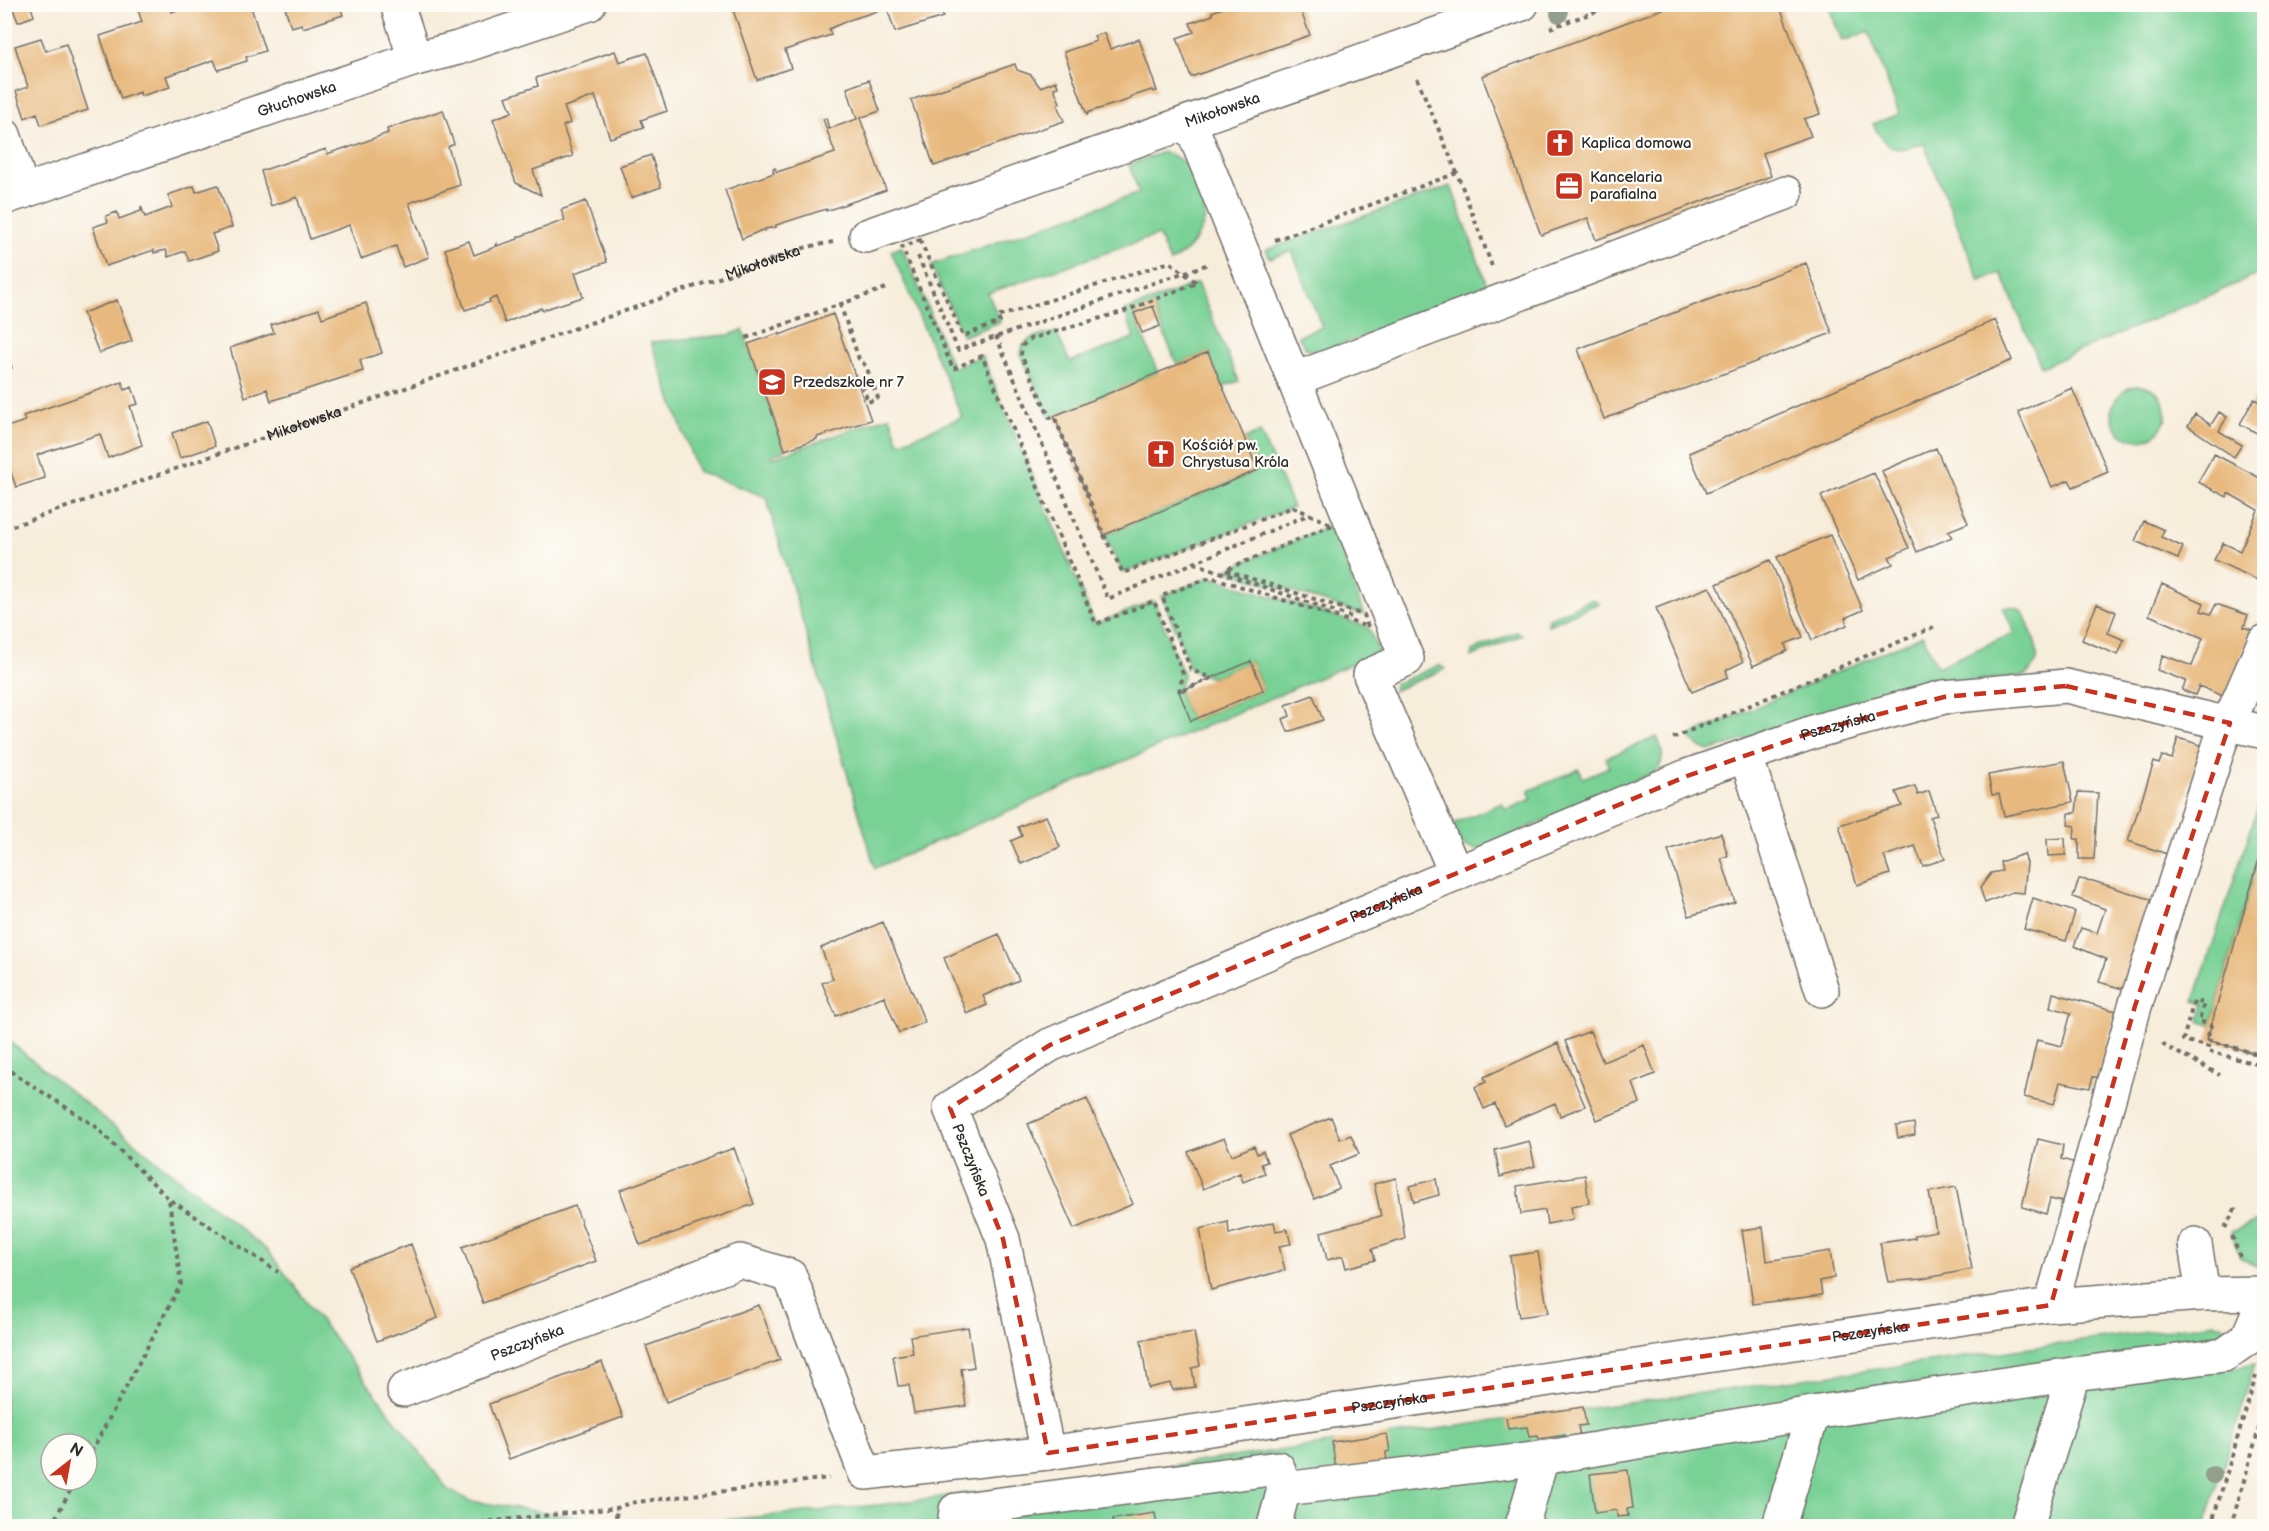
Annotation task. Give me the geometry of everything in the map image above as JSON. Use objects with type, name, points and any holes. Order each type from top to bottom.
[{"type":"street","points":[[397,4],[416,59]]},
{"type":"street","name":"Głuchowska","points":[[14,195],[416,59],[458,48],[589,4]]},
{"type":"street","name":"Mikołowska","points":[[866,236],[908,233],[1190,123],[1522,4]]},
{"type":"street","points":[[1190,123],[1343,499],[1381,626],[1407,659],[1370,675],[1456,874]]},
{"type":"street","points":[[4,135],[14,195]]},
{"type":"street","points":[[1294,378],[1786,193]]},
{"type":"street","points":[[2051,1305],[2135,1006],[2220,743],[2265,642]]},
{"type":"street","name":"Pszczyńska","points":[[2265,732],[2066,686],[1944,697],[1816,731],[1687,776],[1050,1045],[950,1108],[1003,1239],[1048,1453],[2051,1305],[2203,1294],[2265,1293]]},
{"type":"street","points":[[1746,756],[1822,990]]},
{"type":"street","points":[[2195,1244],[2203,1294]]},
{"type":"street","name":"Pszczyńska","points":[[404,1390],[740,1261],[790,1276],[866,1473]]},
{"type":"street","points":[[1284,1489],[1542,1458],[1813,1413],[2073,1374],[2224,1355],[2247,1339],[2265,1299]]},
{"type":"street","points":[[2027,1527],[2073,1374]]},
{"type":"street","points":[[1779,1527],[1813,1413]]},
{"type":"street","points":[[866,1473],[1048,1453]]},
{"type":"street","points":[[1522,1527],[1542,1458]]},
{"type":"street","points":[[954,1527],[956,1510],[1278,1468],[1284,1489],[1274,1527]]},
{"type":"path","points":[[1415,75],[1457,173],[1504,300]]},
{"type":"path","points":[[908,233],[958,350],[1184,273],[1457,173]]},
{"type":"path","points":[[908,233],[920,240],[963,336],[1000,322],[997,317],[1170,262],[1197,283],[1125,311],[1030,339],[1022,346],[1022,355],[1050,418],[1054,416],[1104,535],[1123,573],[1293,507],[1333,525],[1225,570],[1364,615],[1381,626]]},
{"type":"path","points":[[908,233],[902,247],[953,369],[982,356],[1096,624],[1154,601],[1183,674],[1179,692],[1212,678],[1191,670],[1162,596],[1211,577],[1368,627],[1381,626]]},
{"type":"path","name":"Mikołowska","points":[[4,530],[807,247],[866,236]]},
{"type":"path","points":[[746,338],[886,288]]},
{"type":"path","points":[[840,304],[859,358],[866,366],[878,398],[868,402],[859,375],[855,376]]},
{"type":"path","points":[[996,336],[1108,598],[1343,499]]},
{"type":"path","points":[[1193,563],[1381,626]]},
{"type":"path","points":[[1673,738],[1934,627]]},
{"type":"path","points":[[2265,1056],[2207,1040],[2211,1025],[2199,1021],[2204,1003],[2194,1001],[2183,1040],[2209,1047],[2208,1051],[2265,1066]]},
{"type":"path","points":[[2135,1006],[2165,1046],[2220,1075]]},
{"type":"path","points":[[4,1065],[95,1126],[169,1199],[278,1272]]},
{"type":"path","points":[[99,1438],[181,1284],[169,1199]]},
{"type":"path","points":[[2211,1527],[2258,1372]]},
{"type":"path","points":[[2231,1527],[2265,1411]]},
{"type":"path","points":[[445,1527],[617,1508],[629,1503],[866,1473]]},
{"type":"path","points":[[51,1527],[70,1492]]},
{"type":"path","points":[[615,1527],[617,1508]]},
{"type":"highlighted area","points":[[2066,686],[2230,723],[2135,1006],[2051,1305],[1048,1453],[1003,1239],[950,1108],[1050,1045],[1687,776],[1816,731],[1944,697]]},
{"type":"green space","points":[[1828,5],[2264,5],[2264,272],[2041,367],[2001,273],[1980,281],[1924,144],[1894,148],[1883,141],[1878,134],[1873,124],[1899,114],[1869,32],[1842,41]]},
{"type":"green space","points":[[1163,152],[1180,159],[1187,167],[1204,202],[1203,225],[1190,247],[1170,262],[1158,235],[988,293],[1000,322],[963,336],[931,265],[1139,193],[1129,165]]},
{"type":"green space","points":[[1451,186],[1490,293],[1317,353],[1305,348],[1298,336],[1322,327],[1292,251],[1270,258],[1266,250]]},
{"type":"green space","points":[[902,247],[953,368],[982,356],[1095,624],[1154,601],[1183,674],[1179,692],[1191,721],[1263,690],[1251,661],[1212,678],[1191,670],[1162,596],[1211,577],[1368,627],[1379,652],[875,868],[766,497],[697,471],[651,342],[729,335],[743,330],[785,450],[771,455],[772,458],[890,416],[899,443],[962,417],[891,251]]},
{"type":"green space","points":[[1197,283],[1239,381],[1222,387],[1208,352],[1177,365],[1153,306],[1134,314],[1158,373],[1050,418],[1021,355],[1024,344],[1028,340],[1056,332],[1070,362],[1134,338],[1125,311]]},
{"type":"green space","points":[[2134,386],[2144,386],[2154,390],[2162,398],[2166,413],[2162,428],[2154,436],[2144,440],[2134,440],[2124,436],[2116,428],[2112,418],[2112,408],[2116,398],[2124,390]]},
{"type":"green space","points":[[1260,432],[1293,507],[1123,573],[1104,535],[1258,470],[1245,439]]},
{"type":"green space","points":[[1333,525],[1364,615],[1225,570]]},
{"type":"green space","points":[[1593,599],[1599,603],[1548,625],[1549,618]]},
{"type":"green space","points":[[2003,607],[2013,607],[2022,612],[2035,642],[2037,661],[2030,672],[2023,676],[1928,686],[1888,694],[1709,751],[1698,746],[1689,736],[1923,635],[1937,667],[2014,633]]},
{"type":"green space","points":[[1516,632],[1522,635],[1471,657],[1472,651]]},
{"type":"green space","points":[[1439,665],[1445,669],[1393,691],[1395,684]]},
{"type":"green space","points":[[1657,737],[1662,754],[1657,771],[1477,850],[1464,846],[1450,825],[1502,803],[1506,810],[1532,799],[1528,791],[1579,769],[1583,778],[1609,767],[1606,758]]},
{"type":"green space","points":[[2264,789],[2264,839],[2211,1025],[2199,1021],[2204,1004],[2194,1001]]},
{"type":"green space","points":[[5,1038],[268,1251],[448,1490],[470,1501],[636,1526],[5,1526]]},
{"type":"green space","points":[[2254,1222],[2264,1223],[2264,1268],[2256,1267],[2240,1257],[2231,1232]]},
{"type":"green space","points":[[2214,1323],[2230,1331],[2219,1371],[2255,1364],[2205,1526],[665,1526],[888,1504]]},
{"type":"building","points":[[4,4],[30,4],[34,16],[18,22],[13,9],[4,13]]},
{"type":"building","points":[[136,4],[170,4],[172,12],[193,4],[250,4],[265,51],[246,57],[247,61],[218,70],[214,60],[166,76],[170,87],[141,96],[140,92],[121,99],[100,36],[142,22]]},
{"type":"building","points":[[284,4],[339,4],[343,15],[303,28],[302,24],[291,27]]},
{"type":"building","points":[[731,4],[939,4],[943,17],[895,32],[887,8],[849,20],[829,29],[831,35],[785,50],[791,68],[757,80]]},
{"type":"building","points":[[1233,4],[1298,4],[1310,35],[1191,77],[1177,38],[1194,32],[1190,23],[1213,15],[1212,12]]},
{"type":"building","points":[[1676,4],[1779,4],[1820,114],[1804,119],[1811,136],[1763,153],[1771,176],[1596,240],[1588,218],[1541,235],[1482,76]]},
{"type":"building","points":[[1104,33],[1110,49],[1139,39],[1157,91],[1152,90],[1130,97],[1131,99],[1089,112],[1087,115],[1064,52],[1096,41],[1094,36]]},
{"type":"building","points":[[41,38],[46,51],[66,44],[88,110],[41,125],[37,113],[25,118],[16,91],[28,87],[15,46]]},
{"type":"building","points":[[615,51],[619,62],[647,53],[667,111],[641,120],[644,127],[610,138],[595,96],[564,107],[570,123],[563,126],[573,156],[533,170],[541,195],[516,183],[493,119],[512,112],[506,97],[538,86],[536,78]]},
{"type":"building","points":[[1015,64],[1017,70],[1031,75],[1040,87],[1056,81],[1058,87],[1054,88],[1060,103],[1057,105],[1064,121],[934,166],[911,100]]},
{"type":"building","points":[[869,80],[880,111],[860,118],[886,190],[826,211],[826,209],[776,225],[776,227],[762,230],[742,239],[725,190],[774,173],[775,168],[777,172],[835,153],[823,119],[826,118],[829,129],[857,119],[847,88]]},
{"type":"building","points":[[443,110],[454,144],[448,147],[460,185],[409,203],[429,257],[403,267],[396,246],[361,259],[349,225],[310,239],[297,197],[271,206],[261,171],[326,149],[327,154],[348,148],[388,133],[387,129]]},
{"type":"building","points":[[651,155],[661,187],[631,198],[620,166]]},
{"type":"building","points":[[218,185],[232,227],[212,234],[218,251],[189,261],[185,251],[168,257],[166,250],[154,253],[154,250],[106,266],[93,227],[108,222],[106,216],[117,212],[119,219],[141,211],[141,206],[145,217],[172,207],[168,195],[194,186],[196,192]]},
{"type":"building","points":[[586,201],[607,262],[575,273],[583,297],[542,310],[541,308],[505,323],[496,297],[489,300],[490,302],[465,310],[445,249],[469,241],[474,255],[495,247],[497,244],[497,246],[518,239],[518,237],[565,220],[561,210]]},
{"type":"building","points":[[1806,263],[1832,333],[1604,419],[1578,349]]},
{"type":"building","points":[[117,300],[132,341],[99,353],[83,313]]},
{"type":"building","points":[[366,303],[382,353],[360,360],[363,371],[271,401],[267,389],[245,397],[230,348],[274,333],[271,325],[319,309],[322,318]]},
{"type":"building","points":[[1153,306],[1160,326],[1142,333],[1134,313]]},
{"type":"building","points":[[833,314],[871,420],[785,450],[748,344],[780,333],[780,335]]},
{"type":"building","points":[[1995,320],[2012,360],[1706,493],[1689,453]]},
{"type":"building","points":[[4,345],[12,368],[4,370]]},
{"type":"building","name":"Kościół pw. Chrystusa Króla","points":[[1208,352],[1258,470],[1104,535],[1054,416]]},
{"type":"building","points":[[122,382],[125,390],[132,387],[138,404],[130,406],[142,445],[108,458],[100,434],[37,455],[45,478],[16,487],[4,452],[4,428],[25,421],[23,416]]},
{"type":"building","points":[[2072,388],[2108,472],[2073,487],[2069,480],[2052,487],[2018,412]]},
{"type":"building","points":[[2254,399],[2264,404],[2264,437],[2240,424]]},
{"type":"building","points":[[2219,412],[2227,417],[2219,431],[2242,445],[2234,457],[2188,426],[2195,414],[2211,425]]},
{"type":"building","points":[[207,421],[215,446],[180,458],[172,433]]},
{"type":"building","points":[[1936,448],[1968,523],[1948,531],[1952,537],[1917,552],[1882,471]]},
{"type":"building","points":[[2214,454],[2264,480],[2264,583],[2214,560],[2223,543],[2240,551],[2258,510],[2228,493],[2227,497],[2198,482]]},
{"type":"building","points":[[1874,473],[1909,548],[1889,557],[1893,564],[1858,580],[1821,496]]},
{"type":"building","points":[[2144,521],[2164,530],[2161,537],[2183,547],[2178,559],[2135,541]]},
{"type":"building","points":[[1830,535],[1863,610],[1845,618],[1847,625],[1812,640],[1777,557]]},
{"type":"building","points":[[1770,560],[1803,637],[1785,644],[1787,651],[1753,666],[1717,584]]},
{"type":"building","points":[[2162,584],[2204,603],[2201,611],[2211,614],[2216,604],[2248,615],[2244,627],[2252,630],[2225,697],[2199,686],[2195,695],[2182,690],[2186,681],[2157,670],[2163,655],[2192,666],[2203,638],[2149,615]]},
{"type":"building","points":[[1710,587],[1743,662],[1726,670],[1728,677],[1692,692],[1656,608]]},
{"type":"building","points":[[2097,604],[2116,612],[2108,633],[2124,640],[2118,655],[2082,640]]},
{"type":"building","points":[[1251,661],[1263,690],[1191,721],[1179,692]]},
{"type":"building","points":[[1313,695],[1323,720],[1288,732],[1283,719],[1290,716],[1286,705]]},
{"type":"building","points":[[2178,738],[2204,746],[2187,789],[2189,790],[2167,854],[2128,841],[2154,762],[2159,764],[2162,756],[2172,759]]},
{"type":"building","points":[[2064,761],[2073,802],[2004,816],[1999,794],[1992,795],[1988,775]]},
{"type":"building","points":[[1915,786],[1918,795],[1929,791],[1937,815],[1930,817],[1945,859],[1923,866],[1915,846],[1884,856],[1890,874],[1857,885],[1839,825],[1902,806],[1896,792]]},
{"type":"building","points":[[2078,792],[2098,793],[2094,859],[2079,859],[2079,839],[2074,839],[2075,826],[2068,825],[2069,813],[2076,813]]},
{"type":"building","points":[[1046,816],[1060,847],[1021,864],[1011,841],[1022,836],[1018,827]]},
{"type":"building","points":[[1721,833],[1728,856],[1721,858],[1735,902],[1689,916],[1668,850]]},
{"type":"building","points":[[2065,838],[2066,855],[2048,856],[2047,839]]},
{"type":"building","points":[[2264,846],[2264,1056],[2207,1040]]},
{"type":"building","points":[[2024,854],[2027,863],[2024,893],[2012,892],[1985,903],[1980,888],[1991,873],[2002,871],[2000,862]]},
{"type":"building","points":[[2079,879],[2093,881],[2153,900],[2123,989],[2099,982],[2106,959],[2074,946],[2081,928],[2097,933],[2105,909],[2073,897]]},
{"type":"building","points":[[2033,898],[2075,912],[2066,941],[2024,929]]},
{"type":"building","points":[[883,922],[925,1022],[899,1033],[884,996],[836,1016],[822,983],[833,979],[821,948]]},
{"type":"building","points":[[999,934],[1019,980],[983,996],[987,1005],[967,1014],[944,958]]},
{"type":"building","points":[[2053,993],[2116,1011],[2098,1077],[2093,1077],[2090,1088],[2060,1082],[2054,1104],[2024,1097],[2037,1040],[2062,1046],[2071,1013],[2050,1007]]},
{"type":"building","points":[[1590,1031],[1603,1062],[1644,1045],[1655,1074],[1633,1083],[1640,1103],[1597,1120],[1565,1041]]},
{"type":"building","points":[[1558,1043],[1585,1106],[1560,1116],[1555,1103],[1504,1125],[1495,1104],[1484,1109],[1475,1087],[1486,1082],[1484,1077]]},
{"type":"building","points":[[1087,1099],[1133,1204],[1074,1229],[1028,1124]]},
{"type":"building","points":[[1331,1117],[1340,1139],[1351,1135],[1359,1154],[1330,1166],[1339,1188],[1314,1199],[1287,1135]]},
{"type":"building","points":[[1914,1123],[1915,1135],[1898,1138],[1896,1126]]},
{"type":"building","points":[[1224,1138],[1232,1155],[1254,1146],[1257,1154],[1263,1151],[1267,1162],[1261,1164],[1265,1173],[1243,1182],[1240,1173],[1203,1189],[1188,1152]]},
{"type":"building","points":[[2038,1139],[2063,1145],[2061,1159],[2076,1163],[2066,1203],[2050,1199],[2046,1214],[2022,1207]]},
{"type":"building","points":[[1529,1141],[1535,1166],[1500,1177],[1495,1150]]},
{"type":"building","points":[[734,1148],[754,1204],[640,1245],[620,1190]]},
{"type":"building","points":[[1585,1175],[1589,1203],[1571,1206],[1573,1219],[1547,1224],[1545,1210],[1521,1214],[1517,1186]]},
{"type":"building","points":[[1396,1178],[1405,1239],[1372,1249],[1375,1260],[1346,1268],[1343,1256],[1327,1260],[1321,1232],[1381,1216],[1374,1184]]},
{"type":"building","points":[[1436,1179],[1439,1195],[1414,1202],[1410,1186]]},
{"type":"building","points":[[1956,1187],[1972,1269],[1922,1279],[1888,1282],[1880,1243],[1915,1238],[1915,1235],[1936,1231],[1929,1192]]},
{"type":"building","points":[[575,1206],[596,1261],[483,1303],[462,1247]]},
{"type":"building","points":[[1228,1222],[1229,1234],[1274,1222],[1276,1231],[1287,1229],[1291,1244],[1279,1246],[1285,1270],[1211,1290],[1200,1229]]},
{"type":"building","points":[[1763,1227],[1767,1261],[1830,1251],[1834,1278],[1820,1281],[1822,1295],[1753,1304],[1742,1230]]},
{"type":"building","points":[[411,1244],[438,1318],[377,1341],[349,1267]]},
{"type":"building","points":[[1538,1252],[1548,1313],[1519,1317],[1510,1256]]},
{"type":"building","points":[[759,1305],[780,1360],[666,1402],[646,1346]]},
{"type":"building","points":[[968,1327],[974,1367],[961,1369],[966,1406],[914,1413],[909,1385],[898,1386],[893,1356],[913,1353],[910,1336]]},
{"type":"building","points":[[1194,1332],[1200,1366],[1192,1368],[1195,1387],[1173,1390],[1170,1383],[1148,1388],[1141,1340]]},
{"type":"building","points":[[602,1362],[623,1417],[509,1459],[489,1404]]},
{"type":"building","points":[[1583,1407],[1586,1425],[1578,1426],[1580,1437],[1565,1439],[1565,1435],[1539,1439],[1538,1436],[1529,1437],[1527,1427],[1508,1429],[1506,1418]]},
{"type":"building","points":[[1387,1434],[1390,1451],[1386,1452],[1387,1463],[1336,1470],[1332,1442]]},
{"type":"building","points":[[1628,1470],[1633,1508],[1627,1509],[1628,1516],[1617,1517],[1617,1510],[1595,1513],[1590,1474]]},
{"type":"building","points":[[1155,1513],[1157,1526],[1114,1526],[1113,1519]]},
{"type":"place","name":"Kaplica domowa","points":[[1560,143]]},
{"type":"place","name":"Kancelaria parafialna","points":[[1569,186]]},
{"type":"place","name":"Przedszkole nr 7","points":[[772,382]]},
{"type":"place","name":"Kościół pw. Chrystusa Króla","points":[[1161,454]]}]
